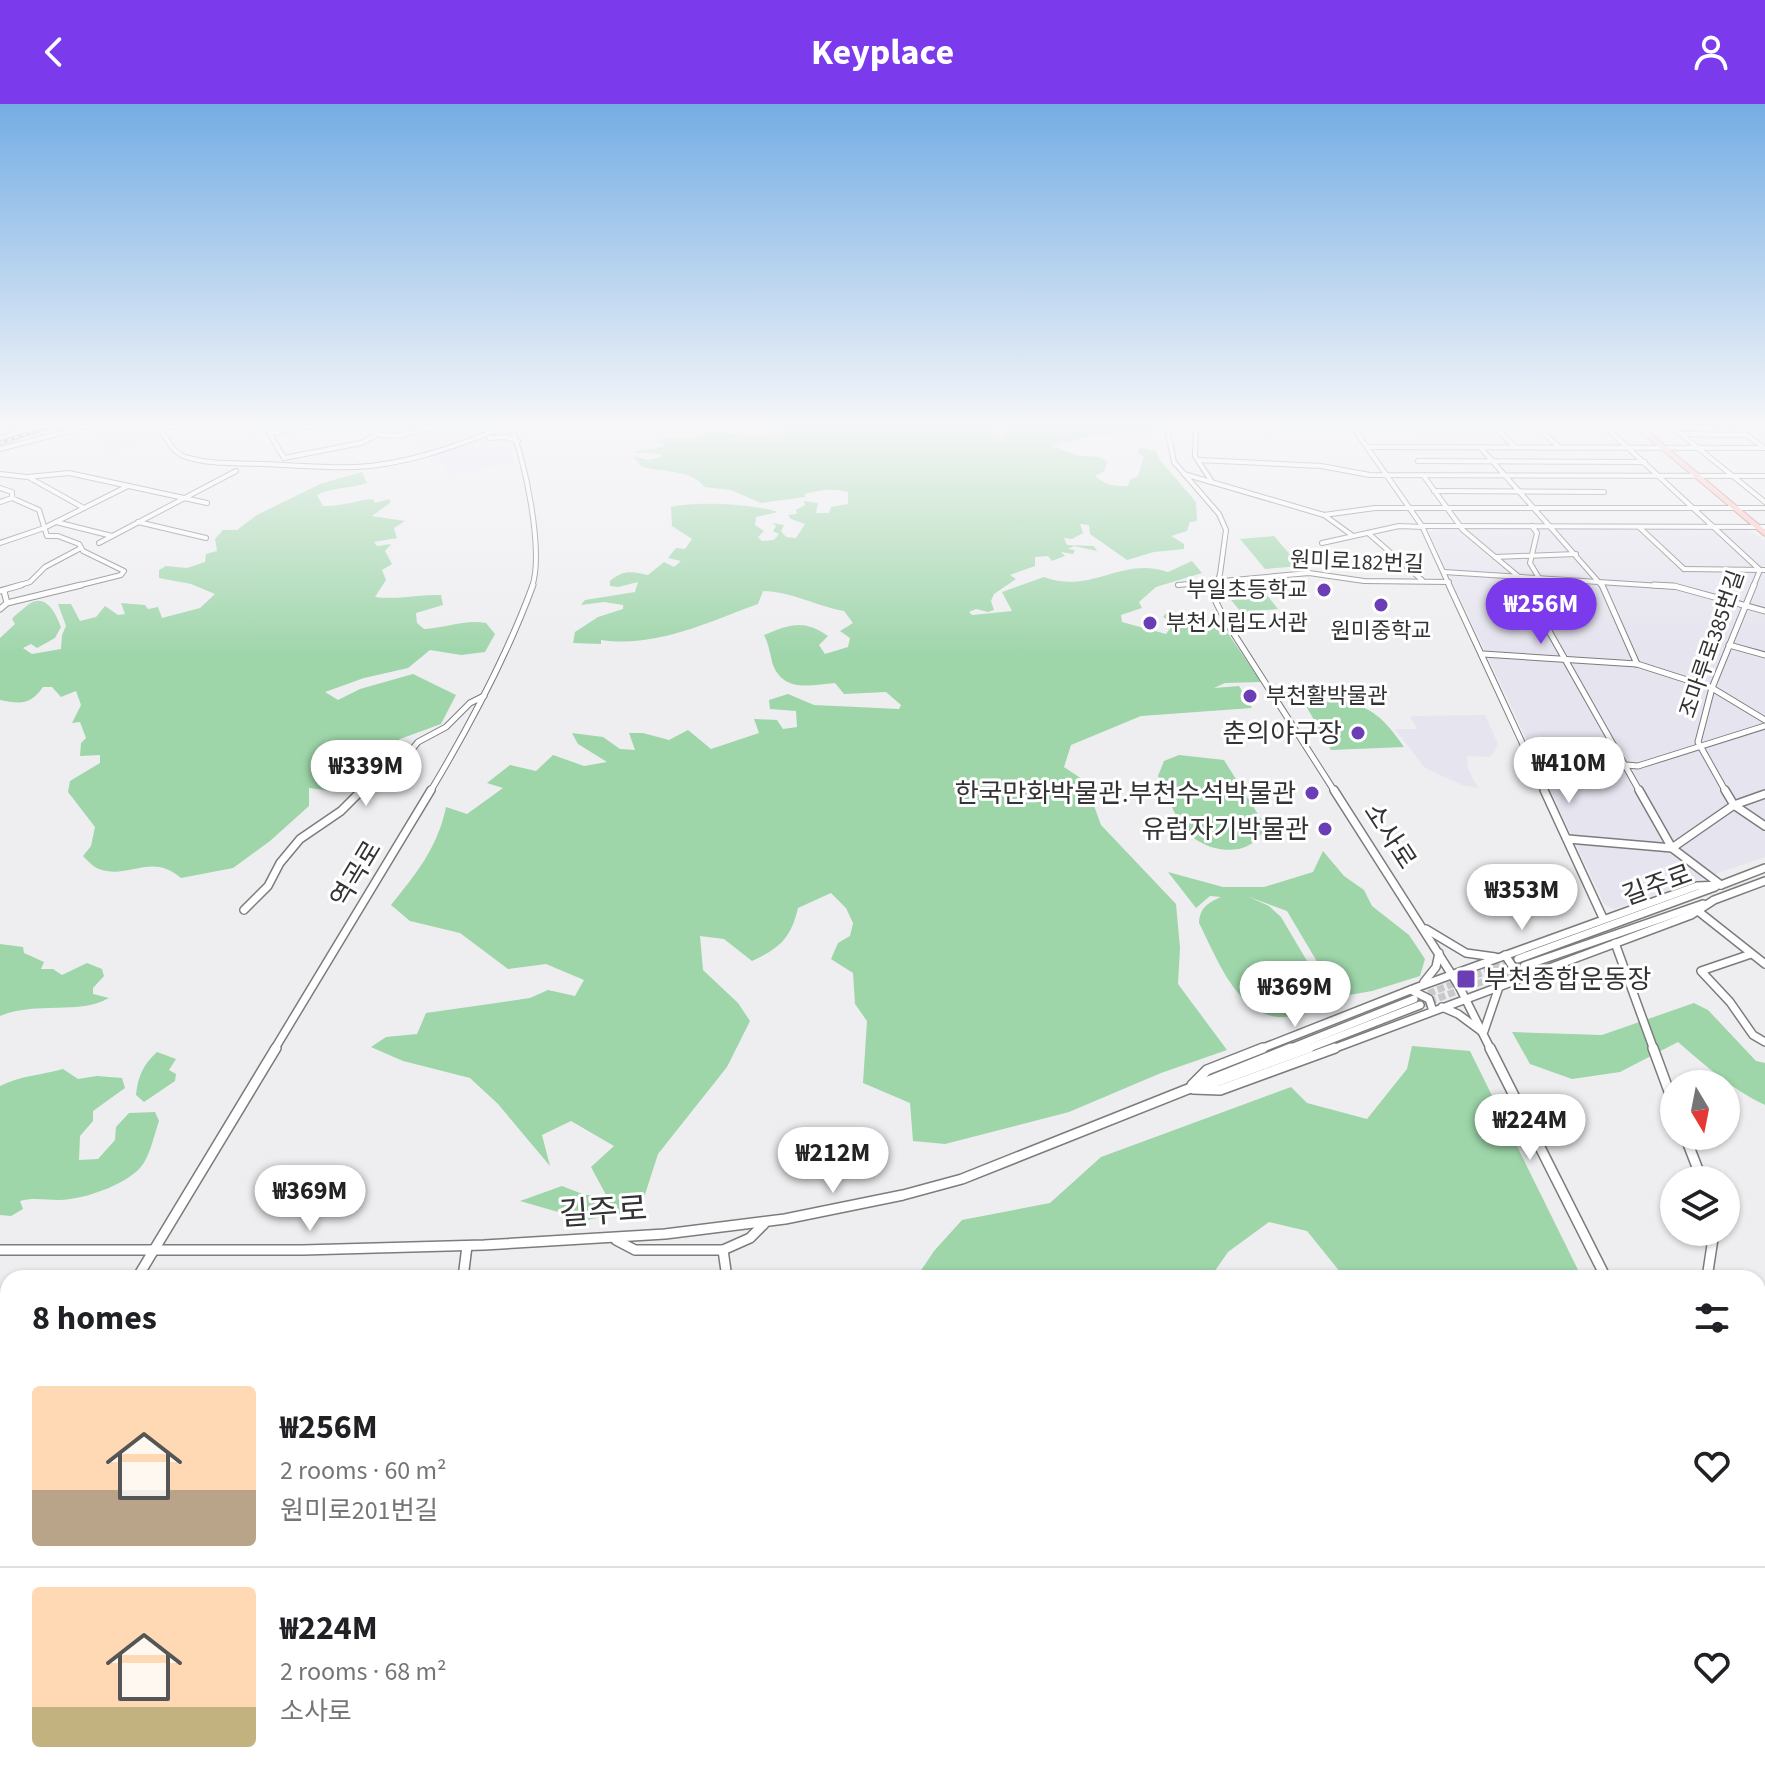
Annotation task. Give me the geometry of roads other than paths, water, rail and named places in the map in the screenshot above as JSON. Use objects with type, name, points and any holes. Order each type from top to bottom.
[{"type":"main road","points":[[1728,501],[1765,533]]},
{"type":"street","points":[[19,501],[39,510],[47,536],[58,536],[79,544],[79,549]]},
{"type":"street","points":[[72,501],[84,508]]},
{"type":"street","points":[[0,543],[44,528],[97,501]]},
{"type":"street","points":[[99,543],[178,501]]},
{"type":"street","points":[[197,501],[207,503]]},
{"type":"street","name":"역곡로","points":[[142,1270],[437,782],[484,696],[534,581],[536,539],[529,501]]},
{"type":"street","points":[[1208,501],[1219,514],[1226,530],[1224,558],[1217,584]]},
{"type":"street","points":[[1278,501],[1324,515],[1353,536]]},
{"type":"street","points":[[1405,501],[1422,526],[1449,582],[1603,918]]},
{"type":"street","points":[[1442,501],[1460,526],[1519,577],[1672,848],[1721,885]]},
{"type":"street","points":[[1529,501],[1601,582],[1637,664]]},
{"type":"street","name":"조마루로385번길","points":[[1685,501],[1762,570],[1712,688],[1698,742],[1700,746]]},
{"type":"street","points":[[1324,515],[1375,508],[1736,508],[1765,505]]},
{"type":"street","points":[[56,522],[112,536]]},
{"type":"street","points":[[138,522],[206,538]]},
{"type":"street","points":[[1322,543],[1399,526],[1761,527]]},
{"type":"street","points":[[1532,526],[1537,533],[1530,563],[1539,578]]},
{"type":"street","points":[[1639,527],[1684,569],[1762,570]]},
{"type":"street","points":[[1368,533],[1422,580]]},
{"type":"street","points":[[7,603],[2,591],[30,582],[45,567],[79,549]]},
{"type":"street","points":[[0,609],[7,603],[121,575],[124,571],[79,549]]},
{"type":"street","points":[[1495,557],[1531,553],[1576,554]]},
{"type":"street","points":[[1674,586],[1684,569]]},
{"type":"street","points":[[1444,572],[1674,586],[1765,611]]},
{"type":"street","name":"원미로182번길","points":[[1178,585],[1217,584],[1309,573],[1364,581],[1449,582]]},
{"type":"street","points":[[30,582],[46,593]]},
{"type":"street","name":"소사로","points":[[1217,584],[1216,602],[1225,620],[1453,975],[1602,1270]]},
{"type":"street","points":[[1729,645],[1765,655]]},
{"type":"street","points":[[1483,654],[1637,664],[1712,688],[1765,720]]},
{"type":"street","points":[[244,910],[268,886],[280,863],[300,839],[341,811],[362,790],[393,773],[418,742],[446,727],[470,703],[484,696]]},
{"type":"street","points":[[1530,757],[1638,766],[1765,726]]},
{"type":"street","points":[[1700,746],[1734,805],[1765,826]]},
{"type":"street","points":[[1568,839],[1672,848],[1734,805],[1765,794]]},
{"type":"street","name":"길주로","points":[[1518,959],[1765,868]]},
{"type":"street","name":"길주로","points":[[1524,966],[1765,881]]},
{"type":"street","name":"길주로","points":[[0,1250],[467,1246],[614,1239],[764,1223],[892,1199],[962,1179],[1187,1089],[1231,1078],[1416,995],[1453,975],[1501,956],[1697,886],[1721,885]]},
{"type":"street","name":"길주로","points":[[1187,1089],[1220,1090],[1250,1080],[1698,911],[1714,900]]},
{"type":"street","points":[[1597,904],[1617,914]]},
{"type":"street","points":[[1698,911],[1765,964]]},
{"type":"street","points":[[1422,926],[1466,953],[1501,956],[1528,975]]},
{"type":"street","points":[[1615,943],[1661,1070]]},
{"type":"street","points":[[1439,953],[1436,967],[1416,995],[1429,999],[1437,1009],[1458,1014],[1483,1032],[1500,984]]},
{"type":"street","points":[[1751,954],[1701,971],[1730,1002],[1753,1035],[1765,1042]]},
{"type":"street","name":"길주로","points":[[1187,1089],[1207,1070],[1416,995]]},
{"type":"street","points":[[614,1239],[635,1250],[723,1250],[750,1238],[764,1223]]},
{"type":"street","points":[[464,1270],[467,1246]]},
{"type":"street","points":[[1708,1270],[1712,1246]]},
{"type":"street","points":[[723,1250],[726,1270]]},
{"type":"tunnel","points":[[1419,997],[1518,959]]},
{"type":"tunnel","points":[[1420,1005],[1519,968]]},
{"type":"place","name":"부일초등학교","points":[[1324,590]]},
{"type":"place","name":"원미중학교","points":[[1381,605]]},
{"type":"place","name":"부천시립도서관","points":[[1150,623]]},
{"type":"place","name":"부천활박물관","points":[[1250,696]]},
{"type":"place","name":"춘의야구장","points":[[1358,733]]},
{"type":"place","name":"한국만화박물관.부천수석박물관","points":[[1312,793]]},
{"type":"place","name":"유럽자기박물관","points":[[1325,829]]},
{"type":"place","name":"부천종합운동장","points":[[1466,979]]}]
